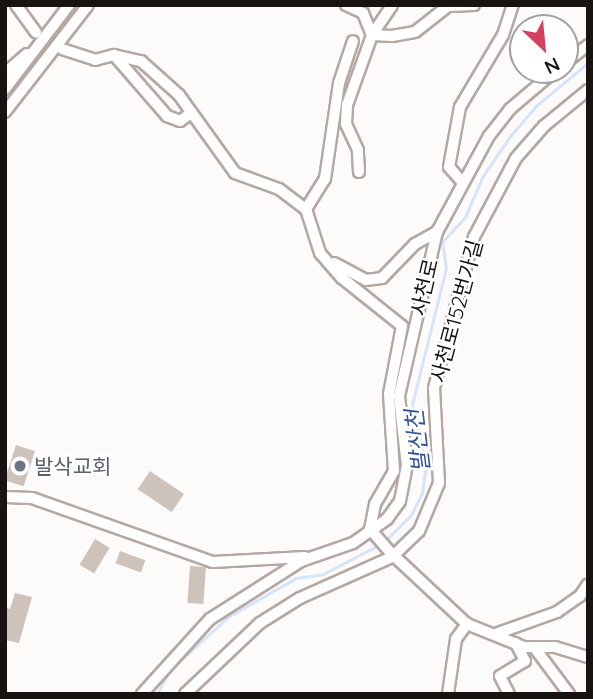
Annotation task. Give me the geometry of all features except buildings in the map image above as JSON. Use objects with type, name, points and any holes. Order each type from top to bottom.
[{"type":"street","points":[[16,5],[41,35]]},
{"type":"street","points":[[5,73],[69,5]]},
{"type":"street","points":[[5,112],[89,5]]},
{"type":"street","points":[[346,5],[363,13],[372,35]]},
{"type":"street","points":[[359,172],[358,150],[346,124],[347,105],[372,35],[392,5]]},
{"type":"street","points":[[372,35],[406,35],[448,6],[474,5]]},
{"type":"street","points":[[463,183],[449,167],[460,107],[498,44],[513,5]]},
{"type":"street","points":[[5,89],[41,35]]},
{"type":"street","points":[[306,209],[325,180],[339,83],[353,41]]},
{"type":"street","points":[[62,49],[96,60],[114,55],[141,61],[179,95],[236,173],[279,189],[306,209],[316,246],[327,260],[342,278],[402,326],[388,394],[394,471],[375,504],[372,531],[392,555],[467,624],[498,633],[516,643],[534,647],[555,647],[588,657]]},
{"type":"street","points":[[114,55],[166,116],[180,121],[191,113]]},
{"type":"street","name":"사천로","points":[[142,694],[210,619],[266,581],[316,556],[353,543],[387,519],[400,501],[406,479],[398,396],[437,233],[463,183],[510,109],[539,84]]},
{"type":"street","name":"사천로152번가길","points":[[185,694],[260,622],[300,598],[392,555],[419,531],[437,496],[434,388],[474,237],[516,158],[544,126],[588,90]]},
{"type":"street","points":[[327,260],[366,281],[382,278],[415,244],[437,233]]},
{"type":"street","points":[[5,497],[32,498],[213,562],[316,556]]},
{"type":"street","points":[[498,633],[557,612],[580,596],[588,584]]},
{"type":"street","points":[[448,694],[456,639],[467,624]]},
{"type":"street","points":[[509,694],[500,676],[524,661],[516,643]]},
{"type":"street","points":[[534,647],[569,694]]},
{"type":"waterway","name":"발산천","points":[[386,540],[411,515],[422,493],[426,466],[412,405],[446,269],[442,242],[465,217],[483,176],[511,135],[536,106],[588,63]]},
{"type":"waterway","name":"발산천","points":[[157,694],[170,670],[228,617],[296,578],[323,574],[381,544]]},
{"type":"place","name":"발삭교회","points":[[20,466]]}]
